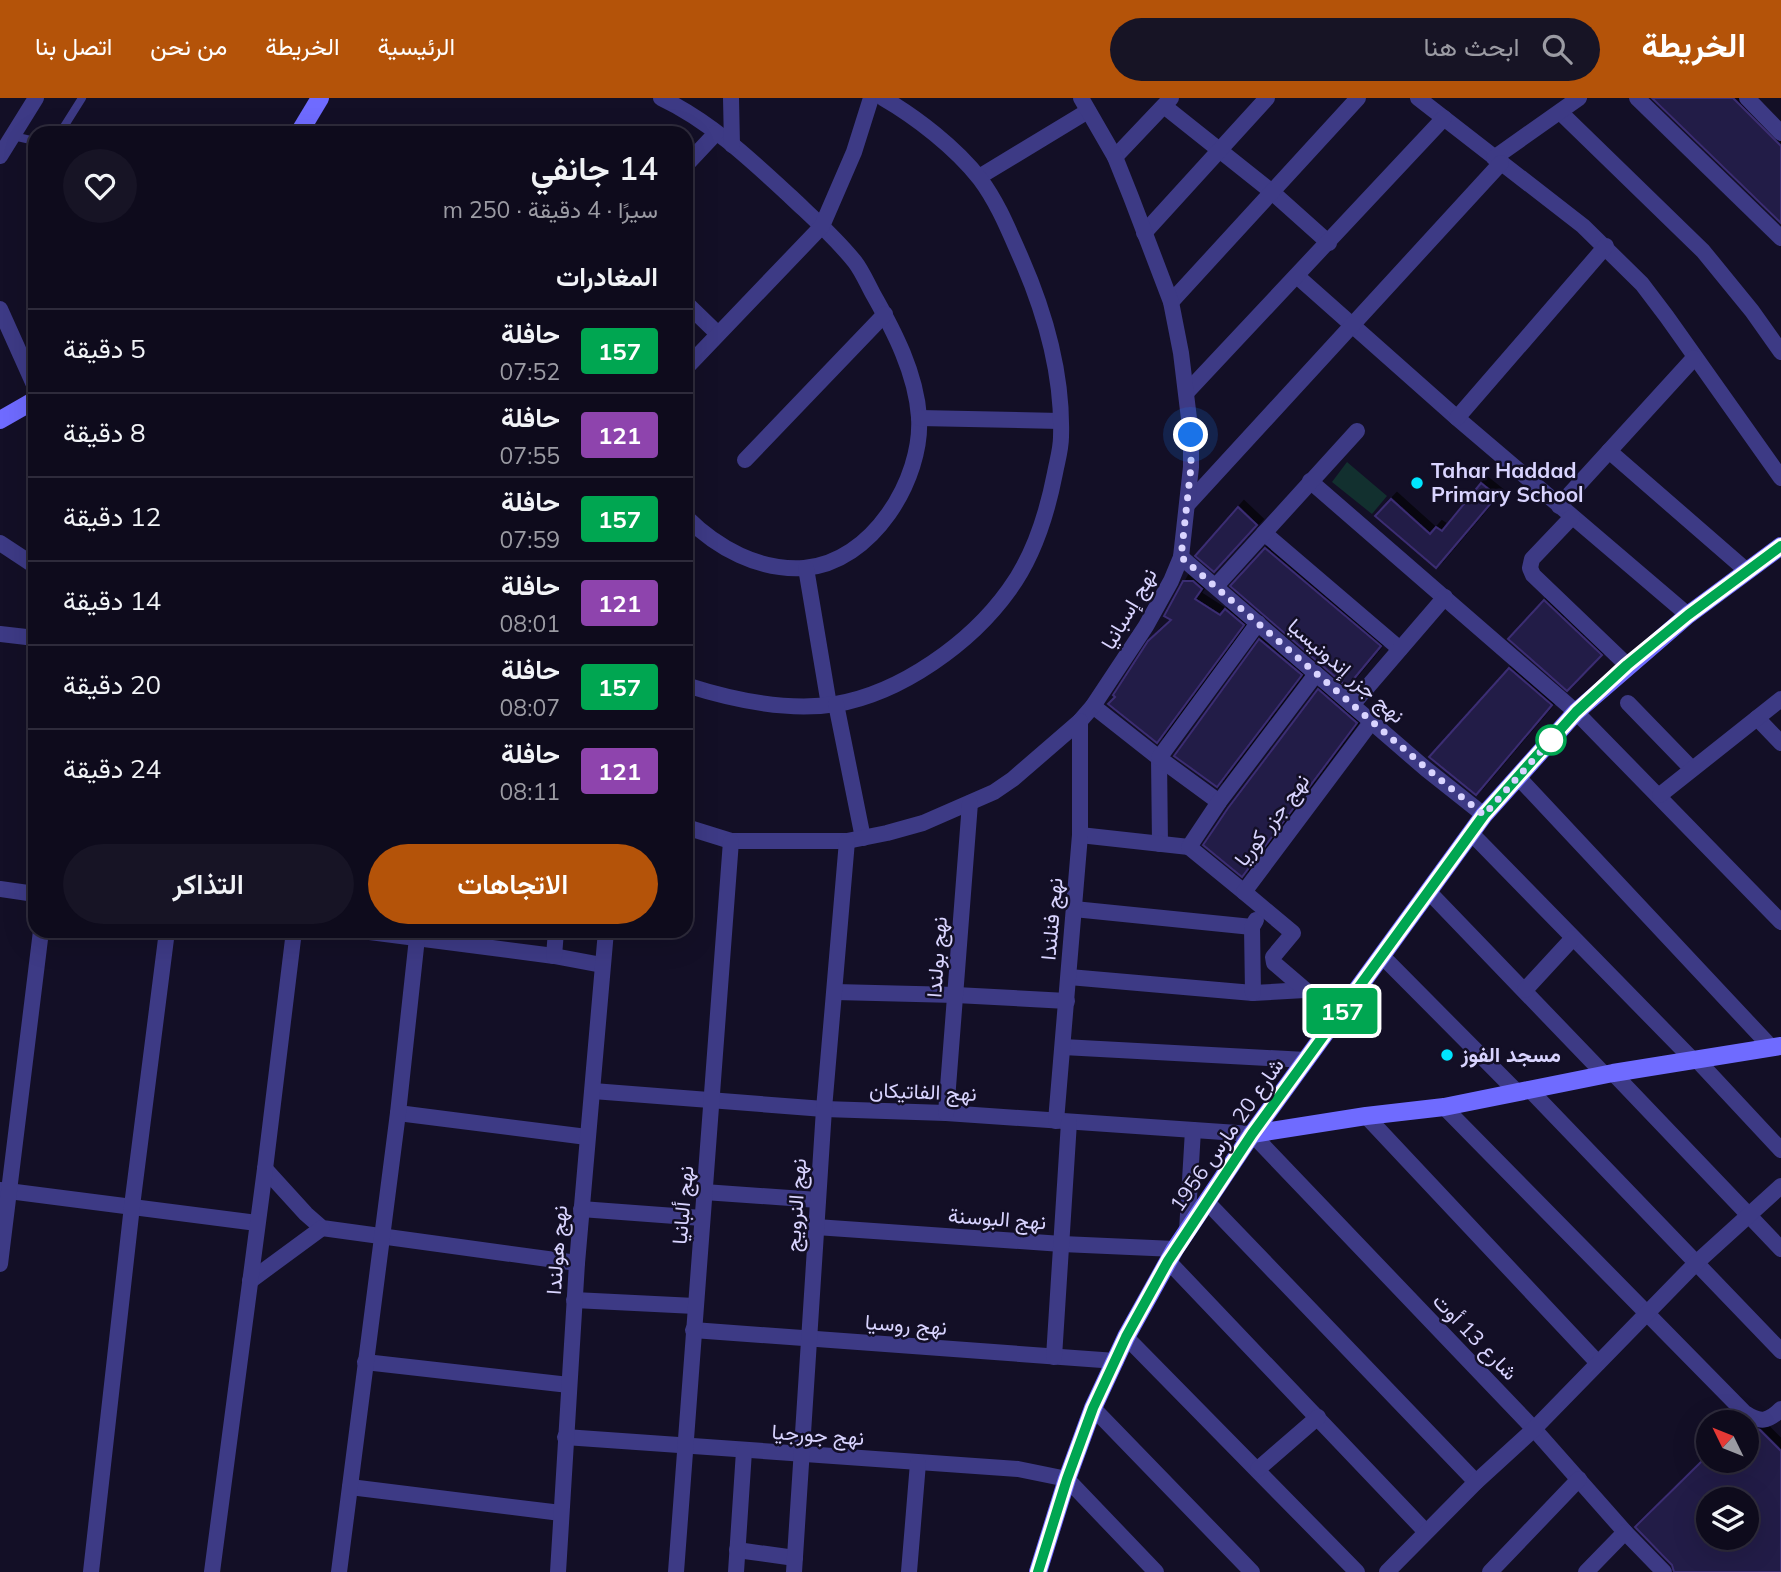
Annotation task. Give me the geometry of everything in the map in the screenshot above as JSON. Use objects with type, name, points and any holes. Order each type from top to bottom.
[{"type":"street","points":[[0,156],[36,98]]},
{"type":"street","points":[[303,126],[320,98]]},
{"type":"street","points":[[661,98],[732,145],[822,226],[856,263],[907,363],[919,418],[913,466],[904,492],[889,515],[871,534],[851,550],[830,561],[806,568],[783,567],[740,555],[720,546],[693,523]]},
{"type":"street","points":[[731,98],[732,145]]},
{"type":"street","points":[[693,361],[822,226],[854,152],[871,98]]},
{"type":"street","points":[[693,687],[726,698],[778,705],[833,704],[857,700],[894,685],[932,664],[972,631],[1009,591],[1033,548],[1049,502],[1061,438],[1058,374],[1047,328],[1012,238],[979,177],[931,131],[883,98]]},
{"type":"street","points":[[1144,233],[1267,98]]},
{"type":"street","points":[[1171,302],[1358,98]]},
{"type":"street","points":[[1418,98],[1606,246],[1667,317],[1781,478]]},
{"type":"street","points":[[1187,392],[1329,243],[1438,114],[1444,98]]},
{"type":"street","points":[[1187,505],[1353,326],[1497,160],[1579,98]]},
{"type":"street","points":[[1637,98],[1781,238]]},
{"type":"street","points":[[1747,98],[1781,133]]},
{"type":"street","points":[[1115,157],[1168,102],[1218,150],[1272,192],[1329,243]]},
{"type":"street","points":[[979,177],[1085,105]]},
{"type":"street","name":"نهج إسبانيا","points":[[693,829],[732,841],[855,839],[923,823],[970,803],[1013,779],[1080,721],[1093,706],[1146,626],[1181,557],[1191,445],[1187,392],[1171,302],[1115,157],[1085,105]]},
{"type":"street","points":[[1560,112],[1703,251],[1752,311],[1781,352]]},
{"type":"street","points":[[693,158],[716,133]]},
{"type":"street","points":[[1457,418],[1606,246]]},
{"type":"street","points":[[1298,277],[1457,418],[1688,615]]},
{"type":"street","points":[[0,309],[28,371]]},
{"type":"street","points":[[693,310],[718,334]]},
{"type":"street","points":[[745,460],[884,314]]},
{"type":"street","points":[[1559,506],[1694,358]]},
{"type":"street","points":[[0,420],[28,404]]},
{"type":"street","points":[[919,418],[1060,421]]},
{"type":"street","points":[[1216,586],[1357,431]]},
{"type":"street","points":[[1609,450],[1747,572]]},
{"type":"street","points":[[1310,481],[1576,712],[1660,795],[1781,922]]},
{"type":"street","points":[[1572,517],[1532,559],[1530,568],[1533,576],[1627,665]]},
{"type":"street","points":[[1264,533],[1400,649]]},
{"type":"street","points":[[0,543],[28,561]]},
{"type":"street","name":"شارع 20 مارس 1956","points":[[1041,1570],[1067,1479],[1093,1408],[1126,1337],[1171,1255],[1252,1134],[1484,815],[1576,712],[1627,665],[1688,615],[1781,546]]},
{"type":"street","name":"نهج جزر إندونيسيا","points":[[1181,557],[1484,815]]},
{"type":"street","name":"نهج النرويج","points":[[795,1565],[824,1110],[835,992],[855,839],[833,704],[806,568]]},
{"type":"street","points":[[1352,705],[1445,597]]},
{"type":"street","points":[[1160,844],[1158,758],[1258,623]]},
{"type":"street","points":[[0,634],[28,637]]},
{"type":"street","points":[[1189,847],[1219,802],[1316,674]]},
{"type":"street","points":[[1660,795],[1781,699]]},
{"type":"street","points":[[1628,703],[1692,769]]},
{"type":"street","points":[[1093,706],[1219,802]]},
{"type":"street","points":[[1758,718],[1781,743]]},
{"type":"street","name":"نهج فنلندا","points":[[1054,1357],[1062,1244],[1063,1047],[1080,835],[1080,721]]},
{"type":"street","name":"نهج جزر كوريا","points":[[1305,990],[1273,960],[1293,933],[1244,892],[1372,721]]},
{"type":"street","points":[[1518,777],[1776,1046]]},
{"type":"street","name":"نهج بولندا","points":[[946,1113],[970,803]]},
{"type":"street","points":[[1471,833],[1781,1150]]},
{"type":"street","points":[[1080,835],[1189,847],[1244,892]]},
{"type":"street","name":"نهج ألبانيا","points":[[676,1572],[732,841]]},
{"type":"street","points":[[0,889],[28,893]]},
{"type":"street","points":[[1429,892],[1781,1249]]},
{"type":"street","points":[[1074,909],[1252,927]]},
{"type":"street","points":[[1253,993],[1252,927],[1264,909]]},
{"type":"street","points":[[0,1264],[4,1190],[40,938]]},
{"type":"street","points":[[91,1572],[132,1206],[166,938]]},
{"type":"street","points":[[212,1572],[293,938]]},
{"type":"street","points":[[339,1572],[398,1113],[416,938]]},
{"type":"street","points":[[441,938],[602,965]]},
{"type":"street","points":[[554,956],[555,938]]},
{"type":"street","name":"نهج هولندا","points":[[558,1572],[574,1300],[605,938]]},
{"type":"street","points":[[1525,990],[1573,938]]},
{"type":"street","points":[[1382,956],[1522,1090],[1781,1351]]},
{"type":"street","points":[[1069,976],[1253,993],[1305,990],[1337,1017]]},
{"type":"street","points":[[835,992],[1067,1001]]},
{"type":"street","points":[[1252,1134],[1444,1107],[1609,1074],[1776,1046]]},
{"type":"street","points":[[1063,1047],[1306,1060]]},
{"type":"street","name":"نهج الفاتيكان","points":[[593,1091],[824,1110],[946,1113],[1252,1134]]},
{"type":"street","points":[[1444,1107],[1745,1413],[1757,1421],[1766,1420],[1781,1409]]},
{"type":"street","points":[[398,1113],[587,1137]]},
{"type":"street","points":[[1366,1116],[1598,1363]]},
{"type":"street","points":[[1187,1231],[1192,1130]]},
{"type":"street","name":"شارع 13 أوت","points":[[1252,1134],[1534,1429],[1664,1572]]},
{"type":"street","points":[[265,1169],[322,1228],[577,1263]]},
{"type":"street","points":[[1387,1572],[1476,1482],[1534,1429],[1695,1264],[1781,1186]]},
{"type":"street","points":[[4,1190],[257,1223]]},
{"type":"street","points":[[704,1192],[818,1200]]},
{"type":"street","points":[[1207,1202],[1476,1482]]},
{"type":"street","points":[[581,1209],[702,1218]]},
{"type":"street","name":"نهج البوسنة","points":[[816,1227],[1062,1244],[1171,1255]]},
{"type":"street","points":[[250,1281],[322,1228]]},
{"type":"street","points":[[1171,1255],[1318,1418],[1426,1532]]},
{"type":"street","points":[[574,1300],[695,1306]]},
{"type":"street","name":"نهج روسيا","points":[[694,1330],[1116,1361]]},
{"type":"street","points":[[1126,1337],[1357,1572]]},
{"type":"street","points":[[365,1362],[569,1385]]},
{"type":"street","points":[[1093,1408],[1252,1572]]},
{"type":"street","points":[[1258,1469],[1318,1418]]},
{"type":"street","name":"نهج جورجيا","points":[[565,1437],[1018,1469],[1067,1479]]},
{"type":"street","points":[[736,1572],[744,1451]]},
{"type":"street","points":[[909,1572],[918,1463]]},
{"type":"street","points":[[1067,1479],[1156,1572]]},
{"type":"street","points":[[1490,1572],[1579,1479]]},
{"type":"street","points":[[350,1487],[561,1513]]},
{"type":"street","points":[[1586,1572],[1625,1532]]},
{"type":"street","points":[[737,1550],[795,1565]]},
{"type":"lane","points":[[64,126],[82,98]]},
{"type":"lane","points":[[13,136],[28,139]]},
{"type":"green space","points":[[1347,462],[1387,496],[1372,514],[1332,482]]},
{"type":"building","points":[[1652,98],[1733,98],[1781,146],[1781,223]]},
{"type":"building","points":[[1481,483],[1497,496],[1436,568],[1375,516],[1391,499],[1430,534],[1436,527],[1442,531]]},
{"type":"building","points":[[1238,507],[1257,525],[1214,572],[1195,556]]},
{"type":"building","points":[[1265,548],[1381,646],[1347,687],[1230,586]]},
{"type":"building","points":[[1183,581],[1193,581],[1202,589],[1195,599],[1220,615],[1225,609],[1244,625],[1157,743],[1108,704],[1115,697],[1113,695],[1148,641],[1171,620],[1164,616]]},
{"type":"building","points":[[1544,600],[1602,655],[1567,691],[1508,639]]},
{"type":"building","points":[[1259,639],[1302,675],[1217,787],[1174,756]]},
{"type":"building","points":[[1509,668],[1552,705],[1476,795],[1429,757]]},
{"type":"building","points":[[1318,689],[1357,723],[1242,877],[1203,845]]},
{"type":"building","points":[[1759,1430],[1781,1451],[1781,1572],[1674,1572],[1672,1565],[1635,1527],[1696,1467],[1696,1474],[1759,1474]]},
{"type":"bus line","name":"157","points":[[1038,1572],[1093,1408],[1126,1337],[1168,1261],[1252,1134],[1484,815],[1576,712],[1627,665],[1688,615],[1781,546]]},
{"type":"place","name":"Tahar Haddad Primary School","points":[[1417,483]]},
{"type":"place","name":"مسجد الفوز","points":[[1447,1055]]},
{"type":"route","points":[[1191,435],[1191,467],[1181,557],[1426,768],[1484,815],[1551,740]]}]
